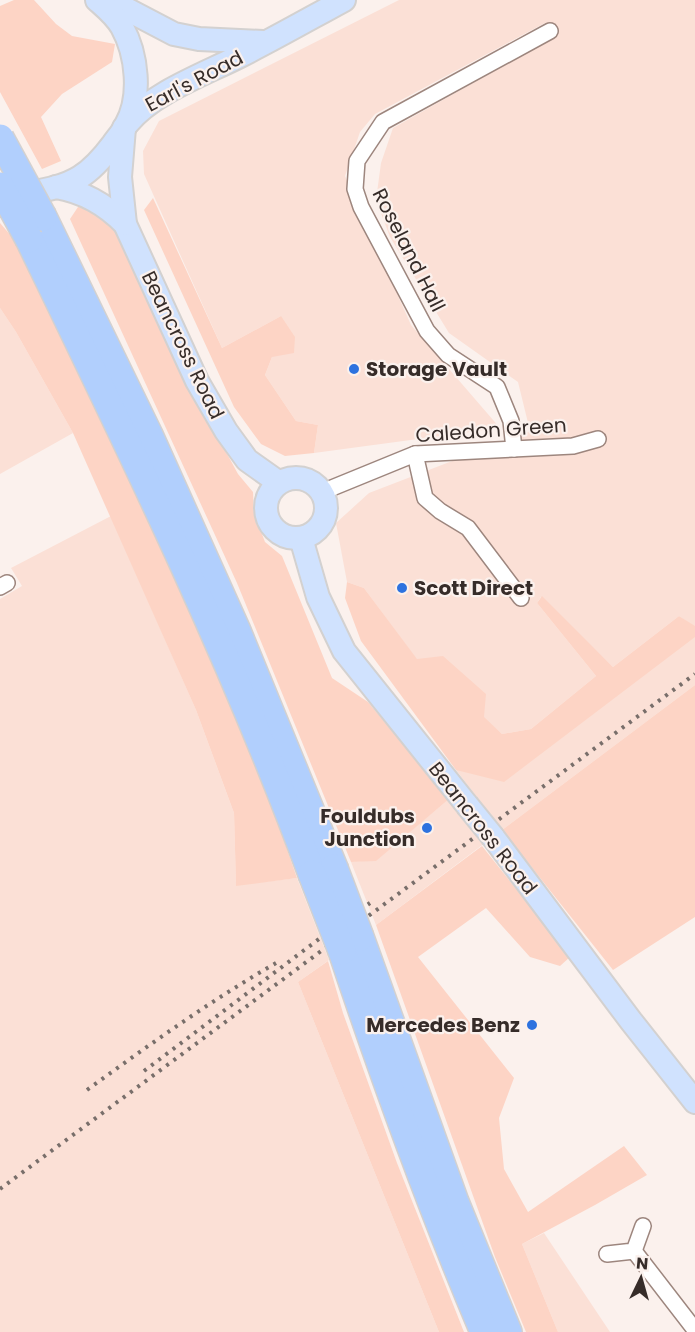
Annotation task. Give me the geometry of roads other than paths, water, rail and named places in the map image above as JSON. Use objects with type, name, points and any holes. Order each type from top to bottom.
[{"type":"highway","points":[[0,138],[127,441],[225,656],[294,825],[323,871],[508,1332]]},
{"type":"highway","points":[[0,186],[36,228]]},
{"type":"highway","points":[[351,944],[365,1024],[426,1188],[484,1332]]},
{"type":"main road","points":[[0,199],[71,182],[89,171],[107,152],[125,127],[132,110],[135,84],[132,55],[121,26],[111,12],[97,0]]},
{"type":"main road","name":"Earl's Road","points":[[109,0],[174,34],[228,42],[267,42]]},
{"type":"main road","name":"Earl's Road","points":[[125,127],[147,104],[344,0]]},
{"type":"main road","name":"Beancross Road","points":[[125,127],[120,181],[125,224],[197,381],[226,431],[247,460],[278,482]]},
{"type":"main road","name":"Beancross Road","points":[[56,187],[69,189],[94,200],[113,212],[125,224]]},
{"type":"main road","points":[[288,478],[303,478],[313,482],[322,492],[326,502],[326,513],[323,522],[316,530],[301,538],[292,538],[281,535],[272,528],[267,519],[265,502],[269,492],[278,482],[288,478]]},
{"type":"main road","name":"Beancross Road","points":[[301,538],[318,597],[344,651],[493,837],[695,1102]]},
{"type":"street","name":"Roseland Hall","points":[[514,449],[511,421],[497,387],[448,355],[427,331],[361,207],[355,189],[357,161],[383,122],[550,31]]},
{"type":"street","name":"Caledon Green","points":[[322,492],[415,454],[573,446],[597,439]]},
{"type":"street","points":[[415,454],[425,498],[440,511],[468,528],[521,598]]},
{"type":"street","points":[[634,1251],[643,1226]]},
{"type":"street","points":[[607,1254],[634,1251]]},
{"type":"street","points":[[634,1251],[695,1330]]},
{"type":"railway","points":[[0,1189],[695,674]]},
{"type":"railway","points":[[144,1071],[370,903]]},
{"type":"railway","points":[[87,1090],[204,1008],[276,963]]},
{"type":"place","name":"Storage Vault","points":[[354,369]]},
{"type":"place","name":"Scott Direct","points":[[402,588]]},
{"type":"place","name":"Fouldubs Junction","points":[[427,828]]},
{"type":"place","name":"Mercedes Benz","points":[[532,1025]]}]
